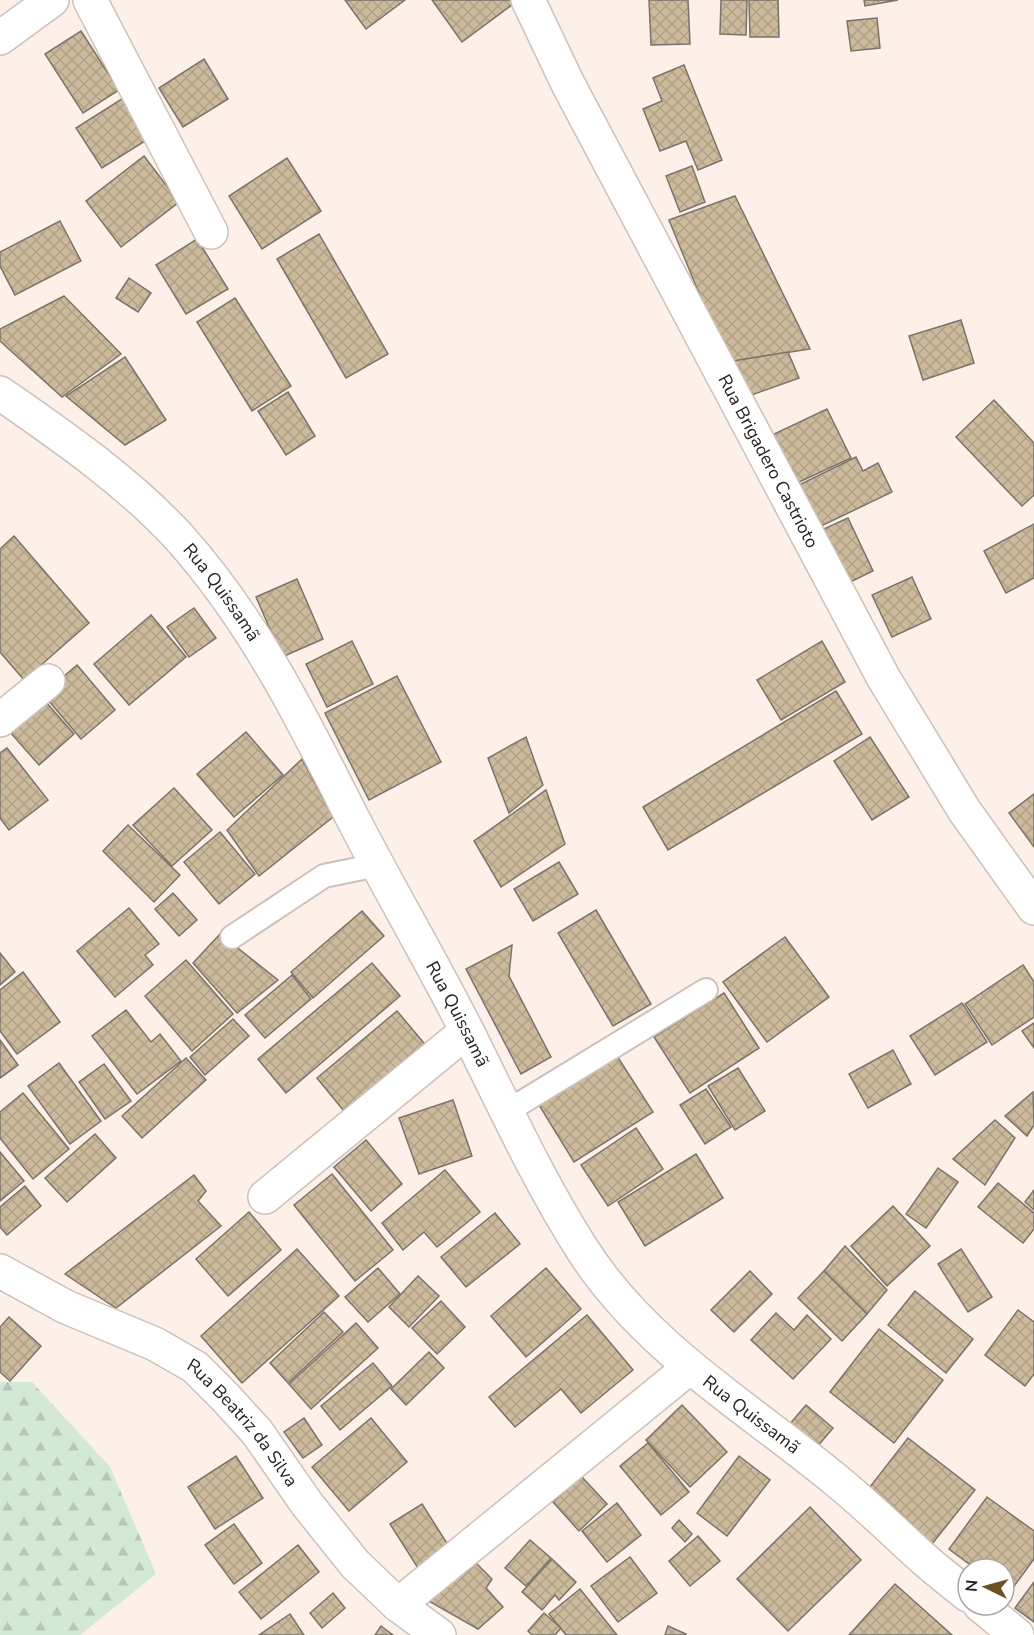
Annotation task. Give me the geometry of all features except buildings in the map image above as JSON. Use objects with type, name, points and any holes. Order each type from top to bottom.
[{"type":"street","points":[[0,38],[52,0]]},
{"type":"street","points":[[90,0],[211,232]]},
{"type":"street","name":"Rua Brigadero Castrioto","points":[[528,0],[568,84],[884,677],[964,810],[1034,908]]},
{"type":"street","name":"Rua Quissamã","points":[[0,393],[96,461],[139,497],[178,537],[217,584],[252,633],[285,688],[467,1031],[538,1173],[583,1251],[626,1308],[690,1367],[839,1482],[956,1585]]},
{"type":"street","points":[[0,720],[48,681]]},
{"type":"street","points":[[265,1197],[467,1031]]},
{"type":"street","name":"Rua Beatriz da Silva","points":[[0,1271],[66,1307],[154,1344],[195,1367],[257,1432],[307,1504],[356,1564],[398,1605],[439,1635]]},
{"type":"street","points":[[398,1605],[690,1367]]},
{"type":"street","points":[[995,1617],[1017,1635]]},
{"type":"lane","points":[[232,937],[324,876],[377,865]]},
{"type":"lane","points":[[506,1112],[706,990]]},
{"type":"green space","points":[[0,1382],[32,1382],[110,1467],[156,1574],[80,1635],[0,1635]]}]
